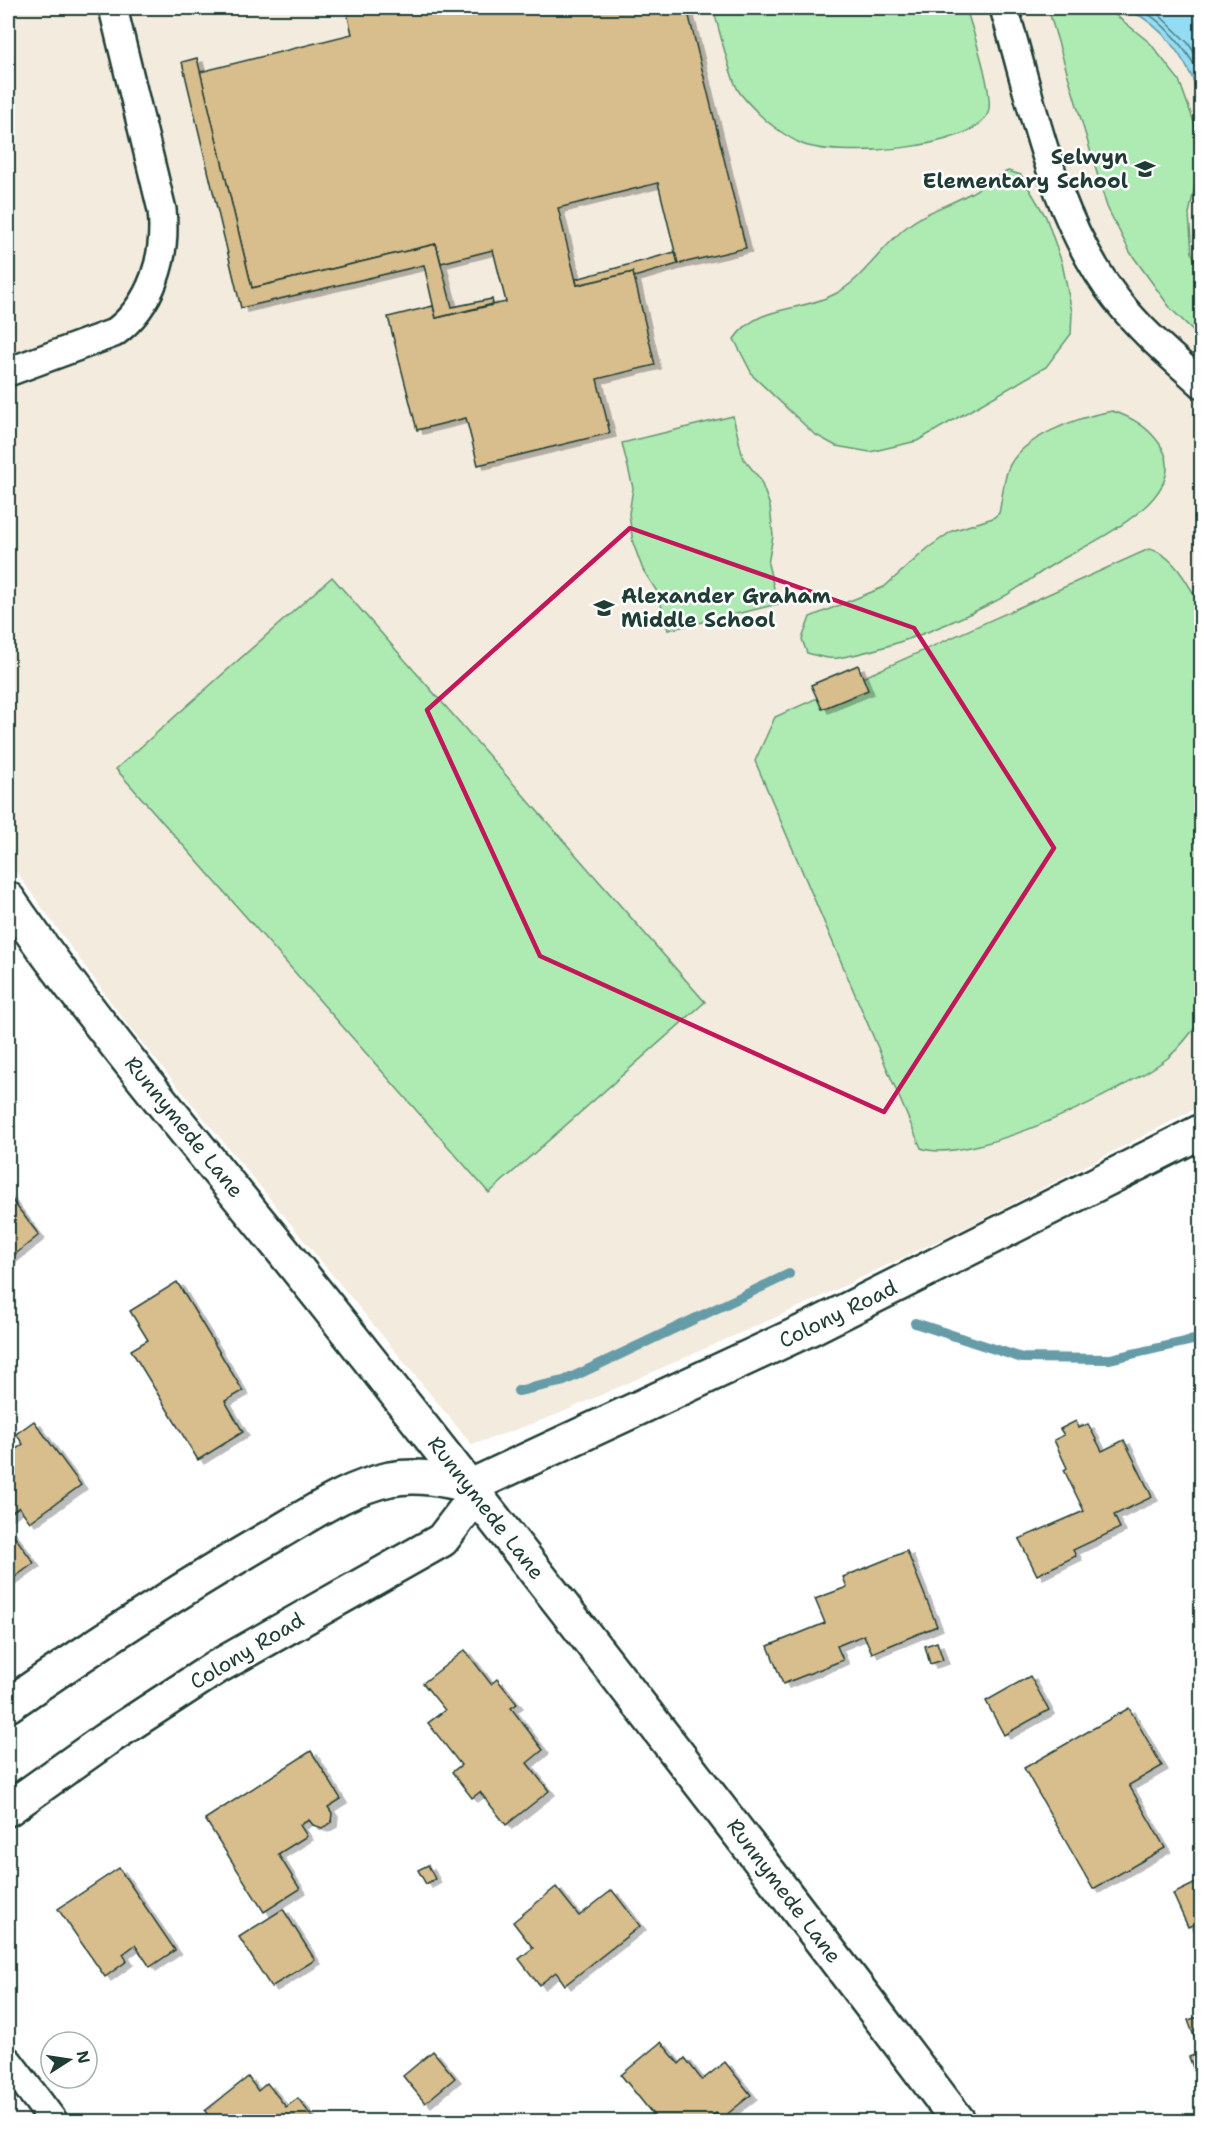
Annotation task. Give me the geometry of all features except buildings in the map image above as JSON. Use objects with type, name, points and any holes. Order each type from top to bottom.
[{"type":"street","points":[[8,372],[114,333],[128,323],[141,306],[159,264],[164,242],[162,210],[112,8]]},
{"type":"street","points":[[1004,8],[1054,176],[1088,254],[1117,299],[1149,336],[1202,384]]},
{"type":"street","name":"Runnymede Lane","points":[[8,898],[40,946],[108,1033],[471,1486],[959,2121]]},
{"type":"street","name":"Colony Road","points":[[8,1809],[105,1740],[217,1667],[442,1540],[468,1506],[471,1486],[811,1328],[1202,1131]]},
{"type":"street","points":[[8,1705],[207,1574],[345,1495],[376,1483],[415,1477],[452,1481],[471,1486]]},
{"type":"street","points":[[8,2061],[54,2121]]},
{"type":"highlighted area","points":[[630,528],[914,628],[1054,848],[884,1112],[540,956],[427,710]]},
{"type":"shaded area","name":"Alexander Graham Middle School","points":[[8,8],[1201,8],[1201,1106],[975,1223],[810,1302],[556,1415],[472,1445],[129,1027],[8,861]]},
{"type":"green space","points":[[713,8],[966,8],[986,78],[988,113],[977,126],[957,136],[901,148],[841,150],[817,148],[800,143],[768,122],[738,90]]},
{"type":"green space","name":"Selwyn Elementary School","points":[[1048,8],[1107,8],[1150,43],[1179,80],[1195,125],[1198,171],[1189,214],[1192,253],[1201,274],[1201,338],[1171,309],[1130,252],[1107,207]]},
{"type":"green space","points":[[1008,171],[1021,175],[1046,217],[1062,263],[1072,312],[1071,334],[1046,367],[917,441],[870,452],[836,446],[814,434],[753,376],[734,339],[744,328],[767,314],[821,300],[835,294],[863,272],[895,237],[912,223]]},
{"type":"green space","points":[[1112,411],[1144,427],[1159,443],[1167,463],[1164,481],[1153,499],[1135,515],[1115,530],[1057,562],[1000,599],[936,629],[877,649],[838,658],[826,658],[807,653],[802,639],[810,617],[884,587],[928,548],[952,531],[993,518],[999,513],[1007,472],[1013,460],[1023,449],[1036,439],[1067,424]]},
{"type":"green space","points":[[733,416],[743,458],[760,479],[770,506],[773,536],[768,564],[778,604],[668,630],[658,593],[643,570],[633,543],[629,514],[633,488],[622,443]]},
{"type":"green space","points":[[1149,549],[1166,557],[1173,564],[1201,607],[1201,1019],[1169,1057],[1149,1071],[1085,1105],[1048,1122],[974,1146],[944,1151],[921,1148],[755,761],[775,717]]},
{"type":"green space","points":[[332,577],[705,1002],[489,1193],[116,769]]},
{"type":"water","points":[[1116,8],[1201,8],[1201,101],[1186,65],[1171,43],[1142,17]]},
{"type":"waterway","points":[[518,1391],[564,1381],[789,1274]]},
{"type":"waterway","points":[[915,1323],[1022,1358],[1110,1359],[1202,1338]]},
{"type":"place","name":"Selwyn Elementary School","points":[[1145,169]]},
{"type":"place","name":"Alexander Graham Middle School","points":[[604,608]]}]
